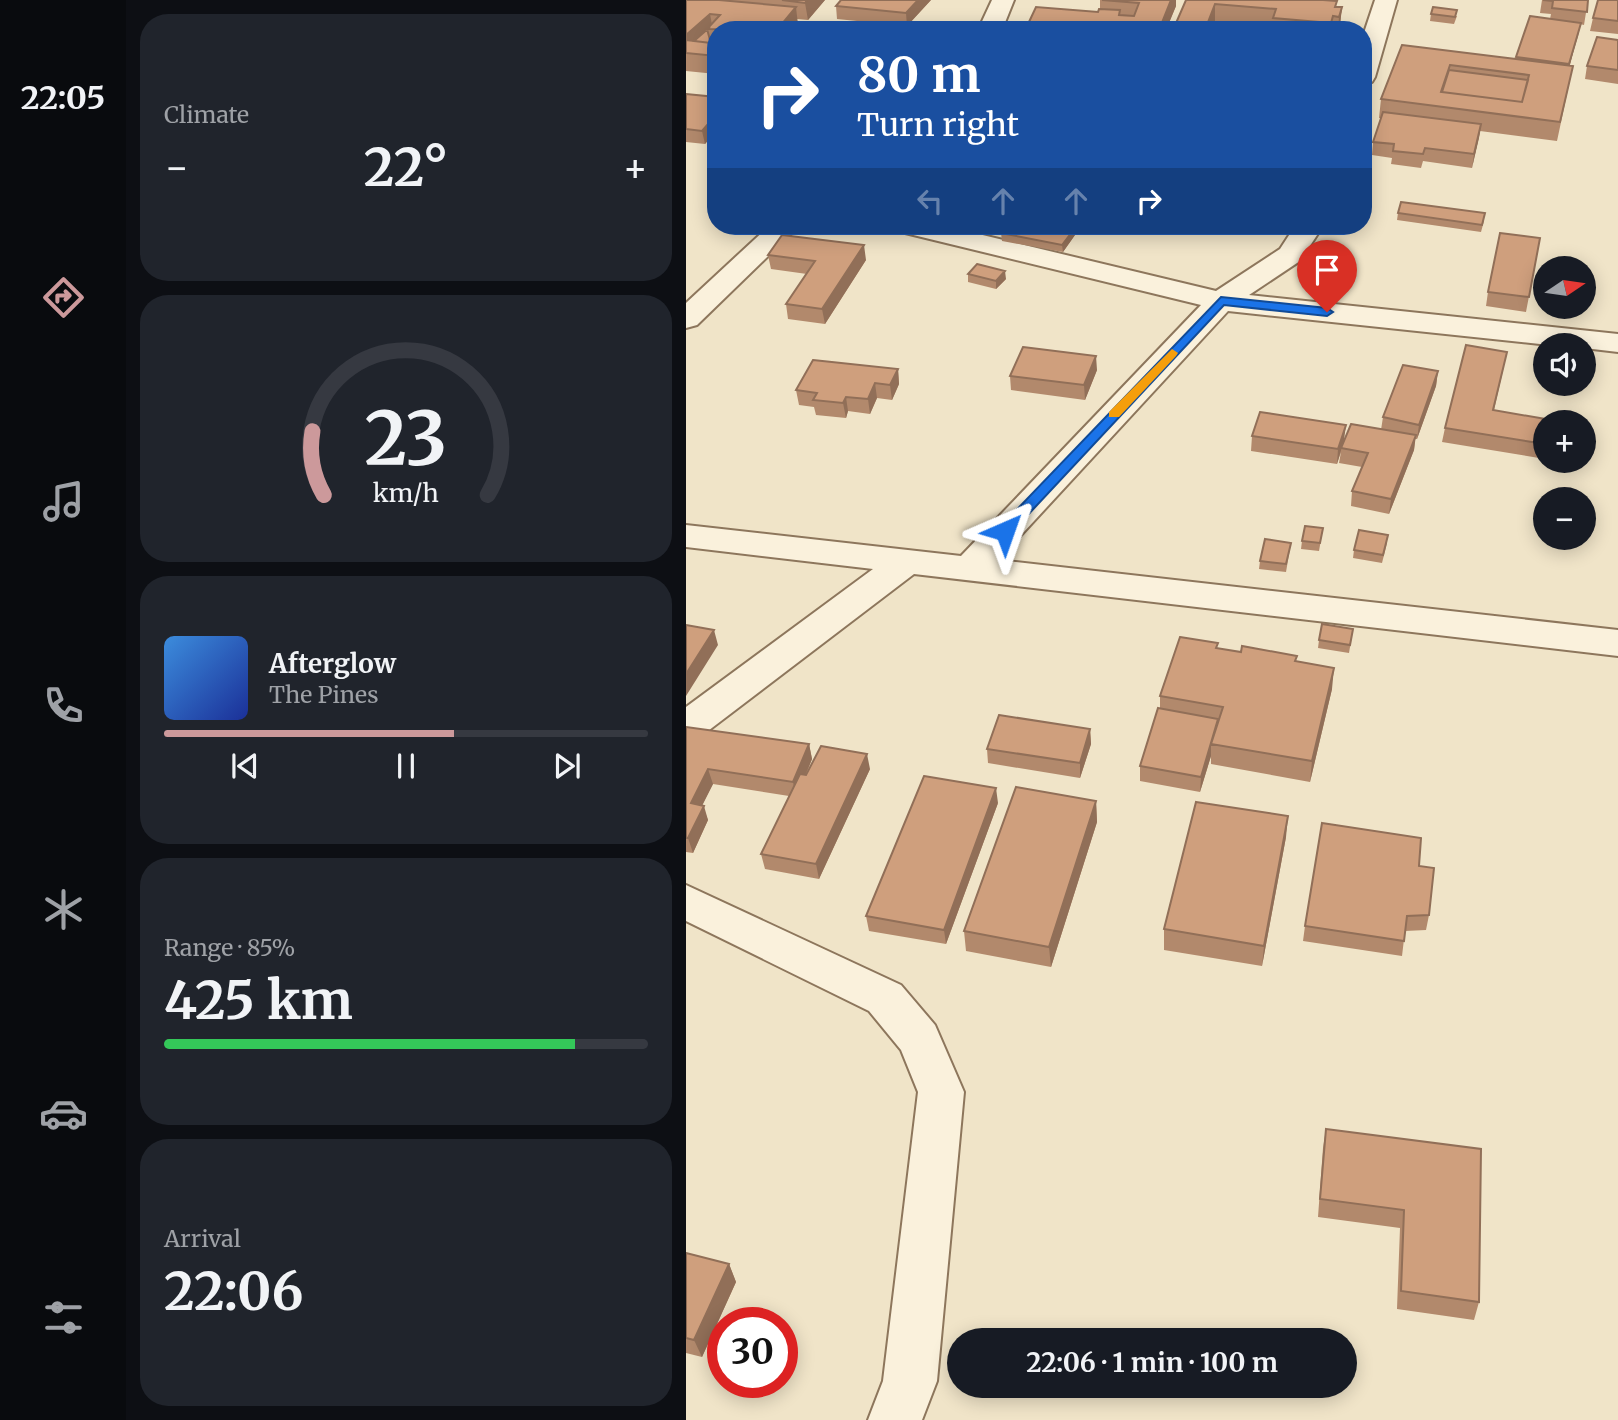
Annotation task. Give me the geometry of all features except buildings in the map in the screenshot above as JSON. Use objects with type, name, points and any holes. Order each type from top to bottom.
[{"type":"street","points":[[994,21],[1003,0]]},
{"type":"street","points":[[1372,47],[1386,0]]},
{"type":"street","points":[[686,319],[775,235]]},
{"type":"street","points":[[948,235],[1221,301],[1618,343]]},
{"type":"street","points":[[969,569],[1221,301],[1290,255],[1303,235]]},
{"type":"street","points":[[686,536],[1618,643]]},
{"type":"street","points":[[686,727],[906,562]]},
{"type":"street","points":[[686,902],[885,998],[919,1039],[941,1092],[910,1381],[895,1420]]},
{"type":"slow traffic","points":[[1114,415],[1172,353]]},
{"type":"route","points":[[1005,531],[1221,301],[1327,312]]}]
